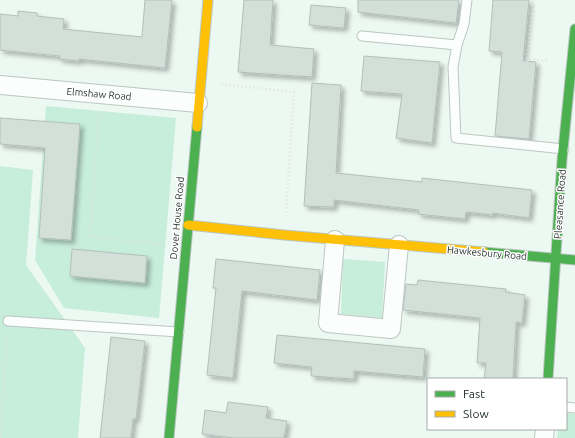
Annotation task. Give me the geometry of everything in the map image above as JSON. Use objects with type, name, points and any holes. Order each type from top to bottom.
[{"type":"street","name":"Dover House Road","points":[[170,438],[208,0]]},
{"type":"street","name":"Pleasance Road","points":[[548,378],[564,149],[575,29]]},
{"type":"street","name":"Elmshaw Road","points":[[0,85],[198,103]]},
{"type":"street","name":"Hawkesbury Road","points":[[188,225],[335,240],[575,260]]},
{"type":"street","points":[[335,240],[328,323],[391,329],[399,245]]},
{"type":"lane","points":[[467,0],[464,24],[457,45],[453,66],[456,138],[564,149]]},
{"type":"lane","points":[[362,36],[457,45]]},
{"type":"lane","points":[[8,321],[178,332]]},
{"type":"path","points":[[527,60],[533,0]]},
{"type":"path","points":[[518,58],[571,64]]},
{"type":"path","points":[[200,82],[294,92],[284,235]]},
{"type":"path","points":[[101,94],[90,237],[186,246]]},
{"type":"path","points":[[0,438],[8,321]]},
{"type":"green space","points":[[46,106],[176,118],[159,318],[64,308],[35,260]]},
{"type":"green space","points":[[0,166],[33,170],[26,265],[85,348],[78,438],[0,438]]},
{"type":"green space","points":[[343,259],[385,262],[382,318],[341,314]]},
{"type":"green space","points":[[567,413],[575,414],[575,438],[557,438],[558,430],[567,430]]},
{"type":"building","points":[[145,0],[172,0],[165,68],[79,59],[79,61],[59,59],[60,56],[0,50],[0,14],[18,16],[18,11],[37,13],[37,16],[64,19],[63,29],[142,37]]},
{"type":"building","points":[[244,0],[273,0],[270,45],[314,49],[312,77],[238,72]]},
{"type":"building","points":[[358,0],[459,0],[456,23],[358,12]]},
{"type":"building","points":[[493,0],[529,0],[523,61],[536,62],[529,139],[495,136],[502,52],[489,51]]},
{"type":"building","points":[[311,5],[346,8],[344,28],[309,25]]},
{"type":"building","points":[[364,56],[440,62],[432,143],[396,138],[402,94],[361,91]]},
{"type":"building","points":[[312,83],[341,85],[336,173],[422,182],[422,178],[532,190],[529,218],[493,213],[493,215],[466,212],[465,219],[418,214],[419,210],[334,200],[334,207],[304,206]]},
{"type":"building","points":[[0,118],[80,124],[71,240],[39,238],[45,148],[0,144]]},
{"type":"building","points":[[72,249],[147,256],[145,283],[70,276]]},
{"type":"building","points":[[216,259],[320,270],[317,300],[242,291],[233,378],[207,375],[216,288],[213,288]]},
{"type":"building","points":[[418,280],[506,289],[505,292],[525,295],[522,323],[516,322],[513,378],[484,378],[486,363],[477,363],[480,318],[403,310],[406,284],[417,285]]},
{"type":"building","points":[[277,335],[425,349],[423,377],[354,371],[354,379],[311,376],[312,367],[274,363]]},
{"type":"building","points":[[111,337],[145,341],[136,419],[133,419],[131,438],[100,438]]},
{"type":"building","points":[[228,402],[268,407],[266,418],[287,421],[284,438],[233,438],[202,434],[205,410],[226,413]]},
{"type":"traffic: fast","points":[[548,378],[562,160],[575,29]]},
{"type":"traffic: fast","points":[[169,438],[197,127]]},
{"type":"traffic: fast","points":[[484,252],[575,260]]},
{"type":"traffic: slow","points":[[197,127],[208,0]]},
{"type":"traffic: slow","points":[[188,225],[284,235],[484,252]]}]
